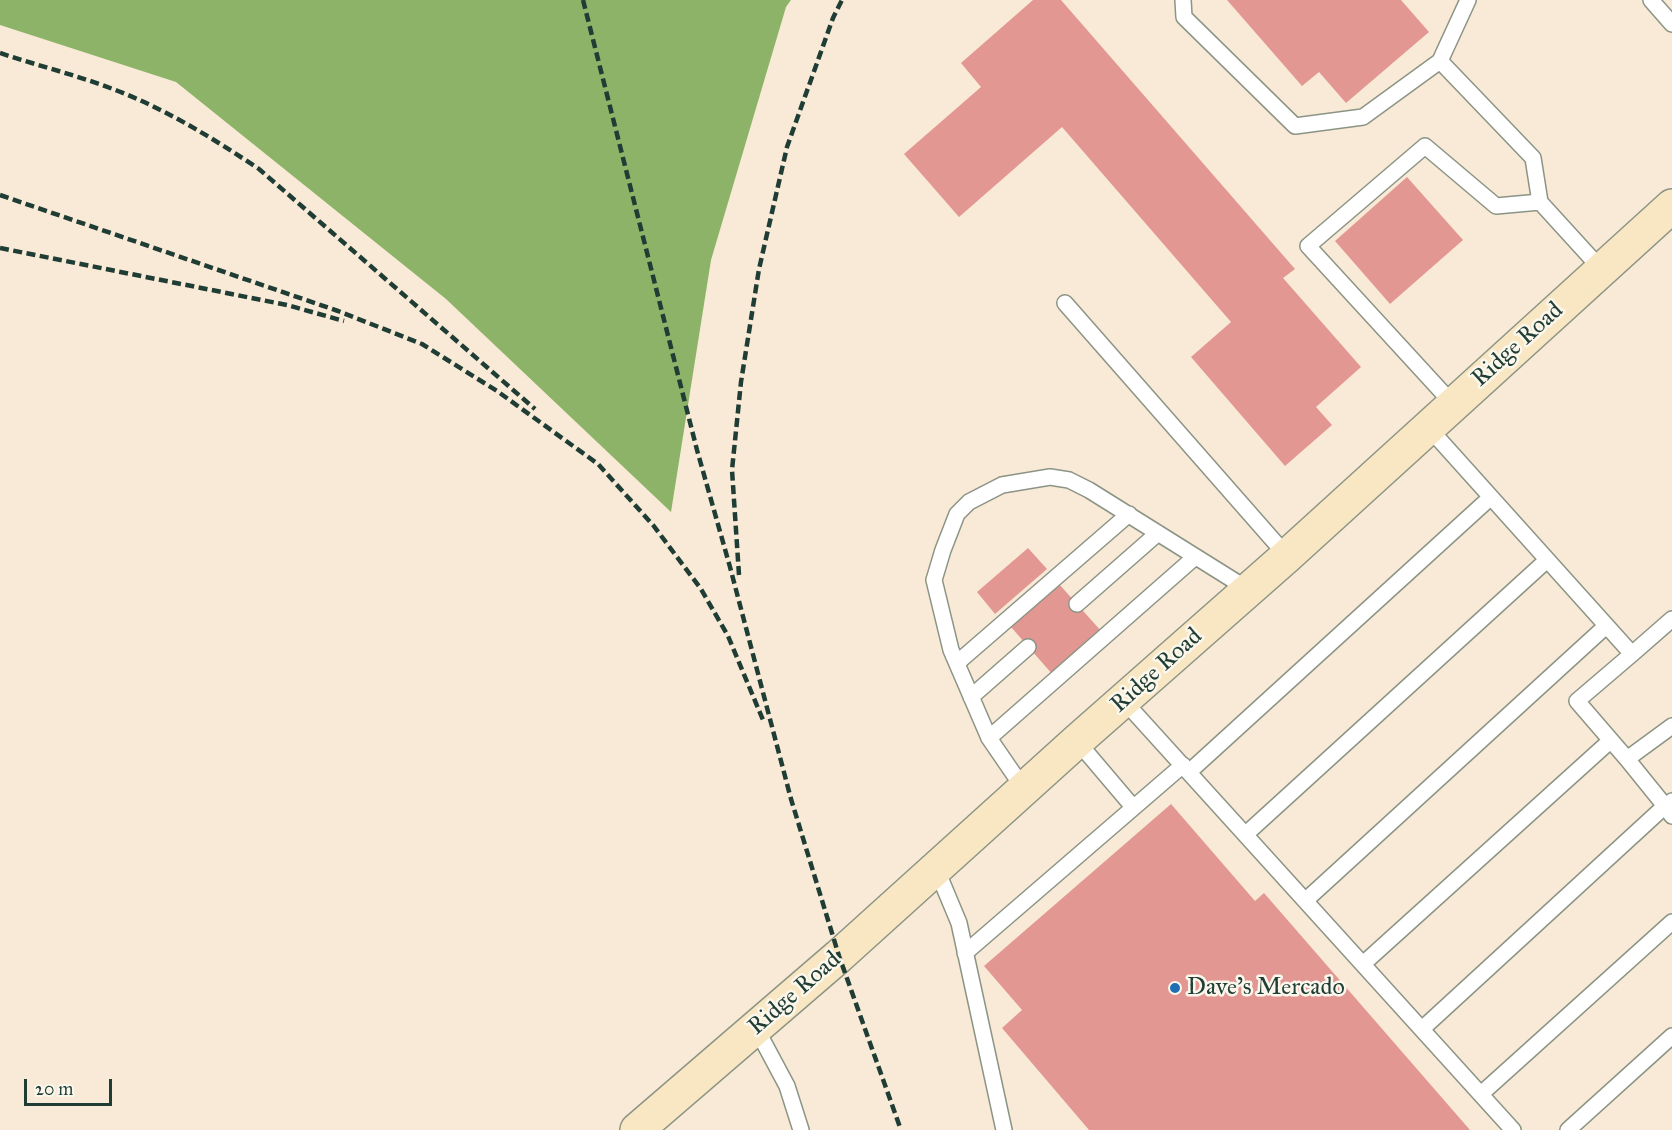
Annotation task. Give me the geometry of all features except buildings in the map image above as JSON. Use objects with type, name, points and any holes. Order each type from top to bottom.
[{"type":"main road","name":"Ridge Road","points":[[637,1130],[756,1028],[1249,590],[1672,206]]},
{"type":"lane","points":[[1183,0],[1184,17],[1295,126],[1364,117],[1440,61],[1468,0]]},
{"type":"lane","points":[[1652,0],[1672,24]]},
{"type":"lane","points":[[1440,61],[1533,158],[1540,202],[1602,270]]},
{"type":"lane","points":[[1453,404],[1308,246],[1425,146],[1496,206],[1540,202]]},
{"type":"lane","points":[[1065,303],[1287,556]]},
{"type":"lane","points":[[1428,427],[1632,654]]},
{"type":"lane","points":[[1024,789],[989,738],[971,697],[951,650],[934,580],[957,514],[969,502],[1002,485],[1050,477],[1069,480],[1089,489],[1249,590]]},
{"type":"lane","points":[[965,953],[1133,807],[1186,768],[1491,497]]},
{"type":"lane","points":[[957,663],[1129,514]]},
{"type":"lane","points":[[1077,604],[1158,533]]},
{"type":"lane","points":[[989,738],[1195,557]]},
{"type":"lane","points":[[1246,834],[1548,560]]},
{"type":"lane","points":[[1422,1029],[1670,808],[1577,701],[1672,619]]},
{"type":"lane","points":[[1306,900],[1606,626]]},
{"type":"lane","points":[[971,697],[1028,647]]},
{"type":"lane","points":[[1124,701],[1513,1130]]},
{"type":"lane","points":[[1627,759],[1672,726]]},
{"type":"lane","points":[[1077,741],[1133,807]]},
{"type":"lane","points":[[1363,964],[1610,741]]},
{"type":"lane","points":[[936,868],[959,923],[1004,1130]]},
{"type":"lane","points":[[1481,1094],[1672,922]]},
{"type":"lane","points":[[756,1028],[787,1086],[801,1130]]},
{"type":"lane","points":[[1568,1130],[1672,1036]]},
{"type":"green space","points":[[0,0],[791,0],[786,7],[711,260],[671,512],[446,299],[176,82],[0,25]]},
{"type":"railway","points":[[583,0],[697,450],[791,799],[839,956],[901,1130]]},
{"type":"railway","points":[[739,575],[732,470],[741,382],[759,269],[787,147],[833,18],[842,0]]},
{"type":"railway","points":[[0,53],[118,91],[155,107],[191,126],[259,169],[535,409]]},
{"type":"railway","points":[[0,195],[338,311],[422,344],[497,391],[598,464],[653,525],[701,589],[728,636],[763,720]]},
{"type":"railway","points":[[0,248],[287,305],[344,321]]},
{"type":"place","name":"Dave's Mercado","points":[[1175,988]]}]
